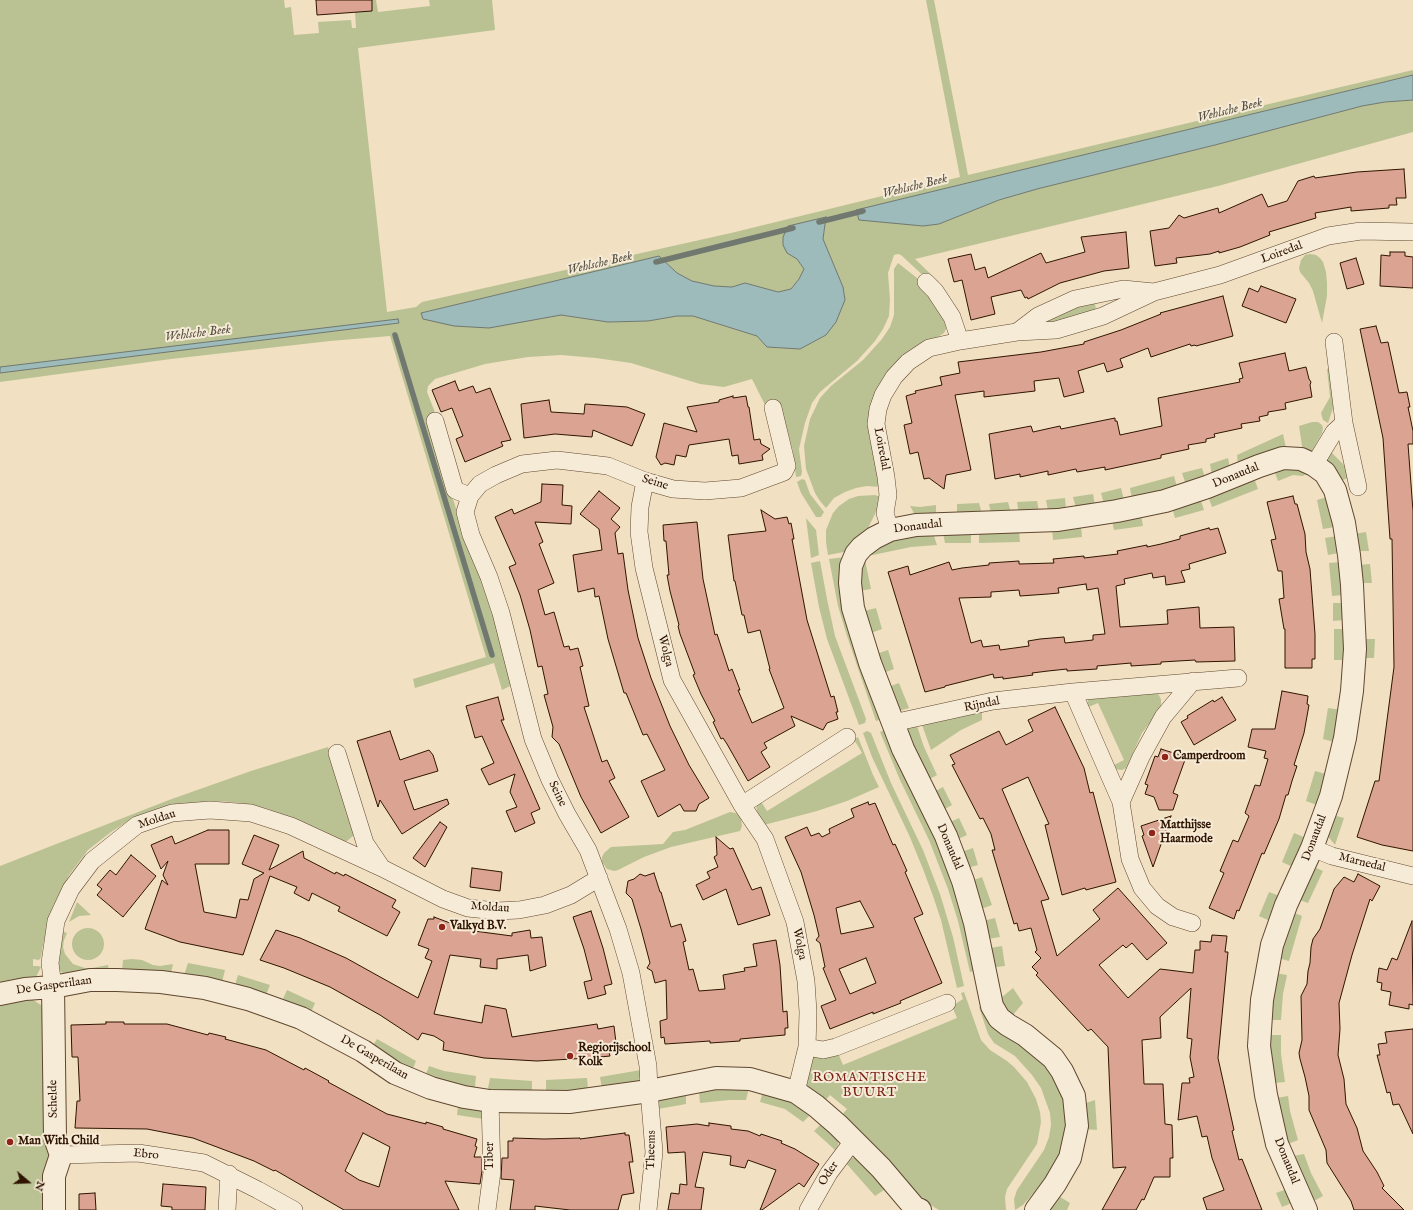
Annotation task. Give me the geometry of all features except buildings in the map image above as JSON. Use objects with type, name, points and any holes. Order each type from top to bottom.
[{"type":"street","name":"Loiredal","points":[[890,530],[885,514],[888,495],[886,477],[876,424],[878,409],[883,395],[894,376],[908,362],[930,348],[960,341],[1017,332],[1056,330],[1103,316],[1154,292],[1220,275],[1328,236],[1361,231],[1413,232]]},
{"type":"street","points":[[926,282],[935,291],[952,317],[960,341]]},
{"type":"street","name":"Loiredal","points":[[1017,332],[1038,316],[1075,299],[1123,288],[1154,292]]},
{"type":"street","points":[[1334,342],[1344,423],[1358,487]]},
{"type":"street","name":"Seine","points":[[648,1091],[648,1066],[631,973],[618,929],[588,850],[567,814],[550,780],[533,739],[501,613],[489,577],[471,535],[465,512],[470,496],[480,484],[496,475],[522,464],[557,460],[608,466],[645,481],[673,489],[705,491],[741,488],[784,472],[787,466],[774,408]]},
{"type":"street","points":[[435,421],[455,490],[470,496]]},
{"type":"street","points":[[1314,465],[1334,432],[1344,423]]},
{"type":"street","name":"Donaudal","points":[[1036,1210],[1056,1184],[1070,1158],[1077,1126],[1074,1096],[1062,1071],[1053,1058],[1025,1035],[999,1018],[992,1006],[975,924],[963,882],[946,836],[903,749],[870,662],[852,608],[850,583],[851,566],[856,554],[862,547],[874,538],[890,530],[916,525],[1058,520],[1117,511],[1165,501],[1207,487],[1283,458],[1300,459],[1314,465],[1325,473],[1335,490],[1344,523],[1352,584],[1355,649],[1352,691],[1345,738],[1331,796],[1312,848],[1286,905],[1272,945],[1262,1000],[1259,1046],[1266,1095],[1277,1144],[1306,1210]]},
{"type":"street","name":"Wolga","points":[[645,481],[640,507],[639,532],[644,568],[672,680],[742,805],[765,839],[795,922],[806,981],[808,1012],[807,1047],[796,1092]]},
{"type":"street","name":"Rijndal","points":[[893,723],[993,701],[1073,692],[1238,678]]},
{"type":"street","points":[[1121,802],[1141,757],[1163,717],[1193,681]]},
{"type":"street","points":[[1073,692],[1121,802],[1130,859],[1142,888],[1157,906],[1174,917],[1192,923]]},
{"type":"street","points":[[742,805],[847,737]]},
{"type":"street","name":"Moldau","points":[[338,753],[365,843],[382,868]]},
{"type":"street","name":"Moldau","points":[[53,986],[50,963],[54,931],[56,921],[71,889],[92,861],[137,825],[172,813],[210,810],[251,813],[291,826],[382,868],[443,900],[468,908],[496,911],[519,910],[545,905],[571,895],[599,878]]},
{"type":"street","name":"Marnedal","points":[[1312,848],[1332,856],[1413,876]]},
{"type":"street","name":"De Gasperilaan","points":[[0,994],[25,988],[53,986],[90,980],[161,982],[205,988],[248,999],[301,1018],[363,1051],[395,1074],[431,1088],[464,1097],[490,1101],[569,1102],[648,1091],[716,1078],[750,1079],[796,1092],[816,1106],[853,1140],[916,1208],[920,1210]]},
{"type":"street","name":"Schelde","points":[[53,986],[55,1138],[61,1155]]},
{"type":"street","points":[[807,1047],[823,1050],[836,1047],[947,1003]]},
{"type":"street","name":"Theems","points":[[648,1091],[654,1152],[648,1210]]},
{"type":"street","name":"Tiber","points":[[487,1210],[492,1172],[490,1101]]},
{"type":"street","name":"Oder","points":[[808,1210],[829,1173],[853,1140]]},
{"type":"street","name":"Ebro","points":[[61,1155],[138,1152],[204,1162],[294,1210]]},
{"type":"street","points":[[54,1210],[54,1176],[61,1155]]},
{"type":"street","points":[[227,1210],[229,1174]]},
{"type":"green space","points":[[0,0],[284,0],[285,8],[291,7],[294,35],[319,33],[318,22],[351,20],[352,28],[356,28],[355,12],[350,13],[349,0],[376,0],[378,12],[430,6],[429,0],[492,0],[495,30],[358,48],[387,312],[416,307],[422,302],[731,233],[960,177],[926,0],[934,0],[968,175],[1413,70],[1413,75],[856,210],[900,223],[923,226],[939,224],[999,200],[1037,189],[1215,145],[1362,106],[1385,102],[1413,100],[1413,132],[1218,186],[915,259],[939,282],[936,283],[929,281],[901,255],[894,255],[888,273],[890,300],[889,316],[875,341],[857,361],[820,392],[812,403],[805,423],[799,449],[802,472],[801,476],[796,477],[793,451],[779,402],[765,405],[752,379],[724,387],[700,384],[631,363],[561,355],[528,357],[485,364],[435,379],[428,386],[427,392],[438,420],[444,470],[458,515],[494,611],[512,685],[502,690],[494,663],[415,688],[413,679],[486,657],[390,336],[330,341],[171,359],[0,382]],"holes":[[[826,217],[823,239],[843,287],[826,335],[800,349],[768,347],[757,336],[693,316],[677,316],[648,321],[608,322],[561,315],[421,313],[659,256],[677,273],[692,281],[714,286],[732,287],[745,283],[778,292],[791,289],[799,279],[804,269],[797,259],[787,253]]]},
{"type":"green space","points":[[1305,255],[1316,255],[1320,258],[1326,272],[1327,296],[1322,323],[1313,291],[1309,283],[1300,272],[1299,268],[1301,260]]},
{"type":"green space","points":[[898,263],[917,278],[932,298],[946,323],[946,329],[944,333],[938,337],[920,344],[906,353],[893,365],[879,385],[872,402],[869,435],[881,487],[867,486],[845,492],[834,498],[826,508],[815,493],[806,469],[804,446],[810,419],[820,398],[831,386],[863,360],[882,339],[890,327],[894,315],[894,269]]},
{"type":"green space","points":[[1095,303],[1096,311],[1056,323],[1036,324],[1069,308]]},
{"type":"green space","points":[[1329,368],[1334,405],[1328,423],[1323,420],[1321,413],[1330,397],[1327,369]]},
{"type":"green space","points":[[1312,422],[1318,422],[1322,425],[1322,433],[1312,451],[1303,452],[1299,426]]},
{"type":"green space","points":[[1283,434],[1286,448],[1238,465],[1237,455]]},
{"type":"green space","points":[[1331,452],[1346,467],[1351,477],[1340,481],[1326,462]]},
{"type":"green space","points":[[1228,458],[1230,469],[1212,476],[1210,464]]},
{"type":"green space","points":[[1202,468],[1205,478],[1186,485],[1182,473]]},
{"type":"green space","points":[[1275,468],[1308,469],[1306,474],[1303,476],[1293,475],[1278,481],[1274,470]]},
{"type":"green space","points":[[1174,476],[1177,487],[1132,499],[1130,488]]},
{"type":"green space","points":[[1254,478],[1258,489],[1212,507],[1208,496]]},
{"type":"green space","points":[[802,479],[805,480],[810,494],[824,512],[821,517],[816,517],[801,493],[797,482]]},
{"type":"green space","points":[[1121,488],[1124,500],[1104,504],[1101,493]]},
{"type":"green space","points":[[1093,494],[1095,505],[1076,508],[1073,497]]},
{"type":"green space","points":[[875,495],[881,497],[876,512],[867,530],[849,551],[828,555],[826,530],[833,513],[839,506],[849,499],[858,496]]},
{"type":"green space","points":[[1327,497],[1335,527],[1323,529],[1317,500]]},
{"type":"green space","points":[[1065,498],[1066,509],[1048,511],[1046,500]]},
{"type":"green space","points":[[1200,498],[1204,510],[1175,518],[1172,507]]},
{"type":"green space","points":[[1037,501],[1039,512],[1019,514],[1017,502]]},
{"type":"green space","points":[[1008,502],[1011,513],[991,514],[989,504]]},
{"type":"green space","points":[[979,503],[982,514],[957,515],[957,504]]},
{"type":"green space","points":[[936,505],[936,516],[915,515],[910,506],[920,507]]},
{"type":"green space","points":[[1141,515],[1143,526],[1114,530],[1112,521]]},
{"type":"green space","points":[[806,518],[816,530],[819,555],[811,558]]},
{"type":"green space","points":[[1081,526],[1082,537],[1053,540],[1052,528]]},
{"type":"green space","points":[[971,531],[971,543],[945,543],[943,533]]},
{"type":"green space","points":[[1019,531],[1020,542],[979,543],[979,532]]},
{"type":"green space","points":[[1366,532],[1369,551],[1357,551],[1354,534]]},
{"type":"green space","points":[[933,533],[937,545],[911,547],[868,556],[882,541]]},
{"type":"green space","points":[[1337,536],[1339,553],[1328,555],[1325,538]]},
{"type":"green space","points":[[846,557],[882,719],[876,721],[838,606],[829,559]]},
{"type":"green space","points":[[865,560],[871,589],[859,591],[856,578]]},
{"type":"green space","points":[[820,561],[835,636],[866,719],[865,723],[859,725],[827,639],[819,607],[811,563]]},
{"type":"green space","points":[[1340,562],[1343,595],[1332,596],[1329,563]]},
{"type":"green space","points":[[1370,564],[1372,583],[1360,583],[1358,565]]},
{"type":"green space","points":[[1333,603],[1344,603],[1345,620],[1333,621]]},
{"type":"green space","points":[[876,608],[882,629],[871,633],[864,611]]},
{"type":"green space","points":[[1334,629],[1345,629],[1345,660],[1334,660]]},
{"type":"green space","points":[[1363,639],[1375,639],[1374,658],[1363,658]]},
{"type":"green space","points":[[888,650],[894,669],[883,673],[876,654]]},
{"type":"green space","points":[[899,683],[909,708],[902,710],[897,710],[888,687]]},
{"type":"green space","points":[[1157,692],[1161,699],[1161,708],[1142,733],[1126,768],[1122,770],[1114,769],[1112,766],[1124,760],[1098,703],[1086,708],[1088,700],[1092,696]]},
{"type":"green space","points":[[1328,708],[1341,710],[1334,742],[1323,739]]},
{"type":"green space","points":[[982,711],[982,720],[961,730],[931,750],[921,722]]},
{"type":"green space","points":[[916,723],[924,747],[937,775],[928,780],[906,728]]},
{"type":"green space","points":[[887,729],[949,865],[980,970],[970,972],[958,921],[948,889],[929,840],[900,780],[880,732]]},
{"type":"green space","points":[[867,731],[871,733],[891,783],[923,850],[940,894],[953,937],[964,986],[957,988],[941,920],[933,896],[909,835],[872,757],[863,733]]},
{"type":"green space","points":[[858,737],[879,787],[847,801],[817,811],[764,825],[757,811],[756,802],[760,800],[767,811],[862,753],[855,741]]},
{"type":"green space","points":[[328,747],[354,831],[353,836],[347,841],[339,843],[268,809],[232,802],[212,801],[170,805],[131,819],[88,850],[69,875],[53,906],[41,957],[39,960],[33,959],[33,966],[41,967],[36,977],[29,981],[0,987],[0,866],[169,800],[251,771]]},
{"type":"green space","points":[[1315,771],[1326,774],[1317,805],[1306,801]]},
{"type":"green space","points":[[943,787],[952,805],[943,810],[934,792]]},
{"type":"green space","points":[[730,812],[736,813],[741,818],[742,826],[740,831],[671,847],[644,857],[614,871],[607,869],[602,862],[604,853],[611,847],[663,844],[673,832],[685,830]]},
{"type":"green space","points":[[1333,815],[1344,818],[1335,845],[1327,835]]},
{"type":"green space","points":[[959,818],[967,835],[956,840],[948,823]]},
{"type":"green space","points":[[1294,833],[1306,838],[1293,867],[1282,862]]},
{"type":"green space","points":[[973,848],[978,865],[967,868],[961,852]]},
{"type":"green space","points":[[1314,867],[1323,871],[1308,903],[1297,899]]},
{"type":"green space","points":[[982,877],[992,905],[981,909],[971,881]]},
{"type":"green space","points":[[1269,892],[1280,896],[1270,921],[1259,916]]},
{"type":"green space","points":[[77,902],[91,915],[79,916],[69,922]]},
{"type":"green space","points":[[1292,912],[1302,916],[1289,961],[1278,958]]},
{"type":"green space","points":[[995,918],[1000,937],[988,939],[983,921]]},
{"type":"green space","points":[[85,928],[91,928],[101,935],[104,944],[103,950],[97,957],[91,960],[85,960],[75,953],[72,947],[72,941],[79,931]]},
{"type":"green space","points":[[61,931],[67,933],[63,947],[65,954],[73,964],[85,968],[108,965],[109,971],[66,975],[60,971],[56,962]]},
{"type":"green space","points":[[1002,946],[1005,966],[988,968],[990,948]]},
{"type":"green space","points":[[123,960],[142,960],[153,965],[160,966],[173,964],[171,973],[122,971]]},
{"type":"green space","points":[[188,963],[225,970],[222,982],[184,975]]},
{"type":"green space","points":[[1275,973],[1287,975],[1283,994],[1281,1020],[1270,1020]]},
{"type":"green space","points":[[238,975],[270,985],[266,995],[235,985]]},
{"type":"green space","points":[[1013,988],[1023,1003],[1012,1016],[1009,1016],[1000,1002],[1002,997]]},
{"type":"green space","points":[[287,990],[315,1003],[311,1012],[282,1001]]},
{"type":"green space","points":[[964,992],[981,1040],[990,1050],[1014,1067],[1027,1082],[1036,1099],[1040,1112],[1041,1122],[1037,1144],[1007,1189],[1005,1197],[1006,1210],[939,1210],[915,1196],[841,1116],[847,1109],[830,1095],[824,1102],[808,1088],[807,1085],[809,1064],[813,1057],[838,1053],[843,1065],[957,1018],[952,1006],[963,999],[961,993]]},
{"type":"green space","points":[[30,998],[41,1005],[44,1016],[51,1150],[47,1210],[0,1210],[0,1003]]},
{"type":"green space","points":[[986,1005],[1024,1046],[1048,1067],[1056,1081],[1065,1103],[1067,1126],[1063,1148],[1054,1167],[1039,1187],[1023,1205],[1015,1210],[1014,1199],[1017,1190],[1044,1150],[1049,1137],[1051,1125],[1050,1113],[1041,1088],[1032,1075],[1015,1056],[994,1043],[988,1034],[979,1007]]},
{"type":"green space","points":[[1270,1035],[1281,1035],[1281,1054],[1285,1082],[1274,1083],[1269,1058]]},
{"type":"green space","points":[[377,1039],[416,1061],[412,1071],[372,1047]]},
{"type":"green space","points":[[429,1066],[444,1071],[476,1076],[475,1087],[473,1089],[425,1077]]},
{"type":"green space","points":[[641,1070],[637,1083],[602,1089],[600,1077]]},
{"type":"green space","points":[[490,1078],[532,1081],[532,1092],[490,1091],[488,1088]]},
{"type":"green space","points":[[587,1078],[587,1091],[546,1092],[546,1080]]},
{"type":"green space","points":[[749,1088],[746,1100],[700,1103],[699,1092],[701,1089]]},
{"type":"green space","points":[[763,1091],[780,1093],[810,1115],[803,1122],[785,1109],[760,1102]]},
{"type":"green space","points":[[686,1092],[686,1104],[658,1109],[660,1098]]},
{"type":"green space","points":[[1288,1096],[1290,1111],[1298,1140],[1288,1144],[1276,1098]]},
{"type":"green space","points":[[1095,1100],[1097,1130],[1085,1129],[1083,1104]]},
{"type":"green space","points":[[458,1105],[482,1110],[484,1119],[457,1115]]},
{"type":"green space","points":[[821,1124],[838,1140],[838,1145],[835,1150],[814,1131]]},
{"type":"green space","points":[[1304,1154],[1311,1173],[1323,1196],[1312,1202],[1293,1156]]},
{"type":"green space","points":[[851,1158],[856,1158],[885,1187],[884,1190],[875,1196],[845,1162]]},
{"type":"green space","points":[[1287,1189],[1294,1202],[1282,1207],[1276,1193]]},
{"type":"green space","points":[[1057,1195],[1070,1203],[1067,1210],[1047,1210]]},
{"type":"water","points":[[1413,75],[1413,100],[1385,102],[1362,106],[1215,145],[1037,189],[999,200],[939,224],[923,226],[859,220],[856,210]]},
{"type":"water","points":[[826,217],[823,239],[843,287],[845,300],[836,322],[826,335],[800,349],[767,347],[757,336],[693,316],[677,316],[648,321],[608,322],[561,315],[489,328],[454,326],[423,319],[421,313],[659,256],[677,273],[692,281],[714,286],[732,287],[745,283],[778,292],[791,289],[799,279],[804,269],[797,259],[787,253],[783,245],[783,237],[788,226]]},
{"type":"water","points":[[398,319],[399,323],[0,373],[0,367]]},
{"type":"waterway","name":"Wehlsche Beek","points":[[819,222],[863,211]]},
{"type":"waterway","name":"Wehlsche Beek","points":[[656,262],[793,228]]},
{"type":"waterway","points":[[395,335],[492,655]]},
{"type":"place","name":"Camperdroom","points":[[1165,757]]},
{"type":"place","name":"Matthijsse Haarmode","points":[[1152,833]]},
{"type":"place","name":"Valkyd B.V.","points":[[442,927]]},
{"type":"place","name":"Regiorijschool Kolk","points":[[570,1056]]},
{"type":"place","name":"Man With Child","points":[[10,1142]]},
{"type":"district","name":"ROMANTISCHE BUURT","points":[[870,1086]]}]
